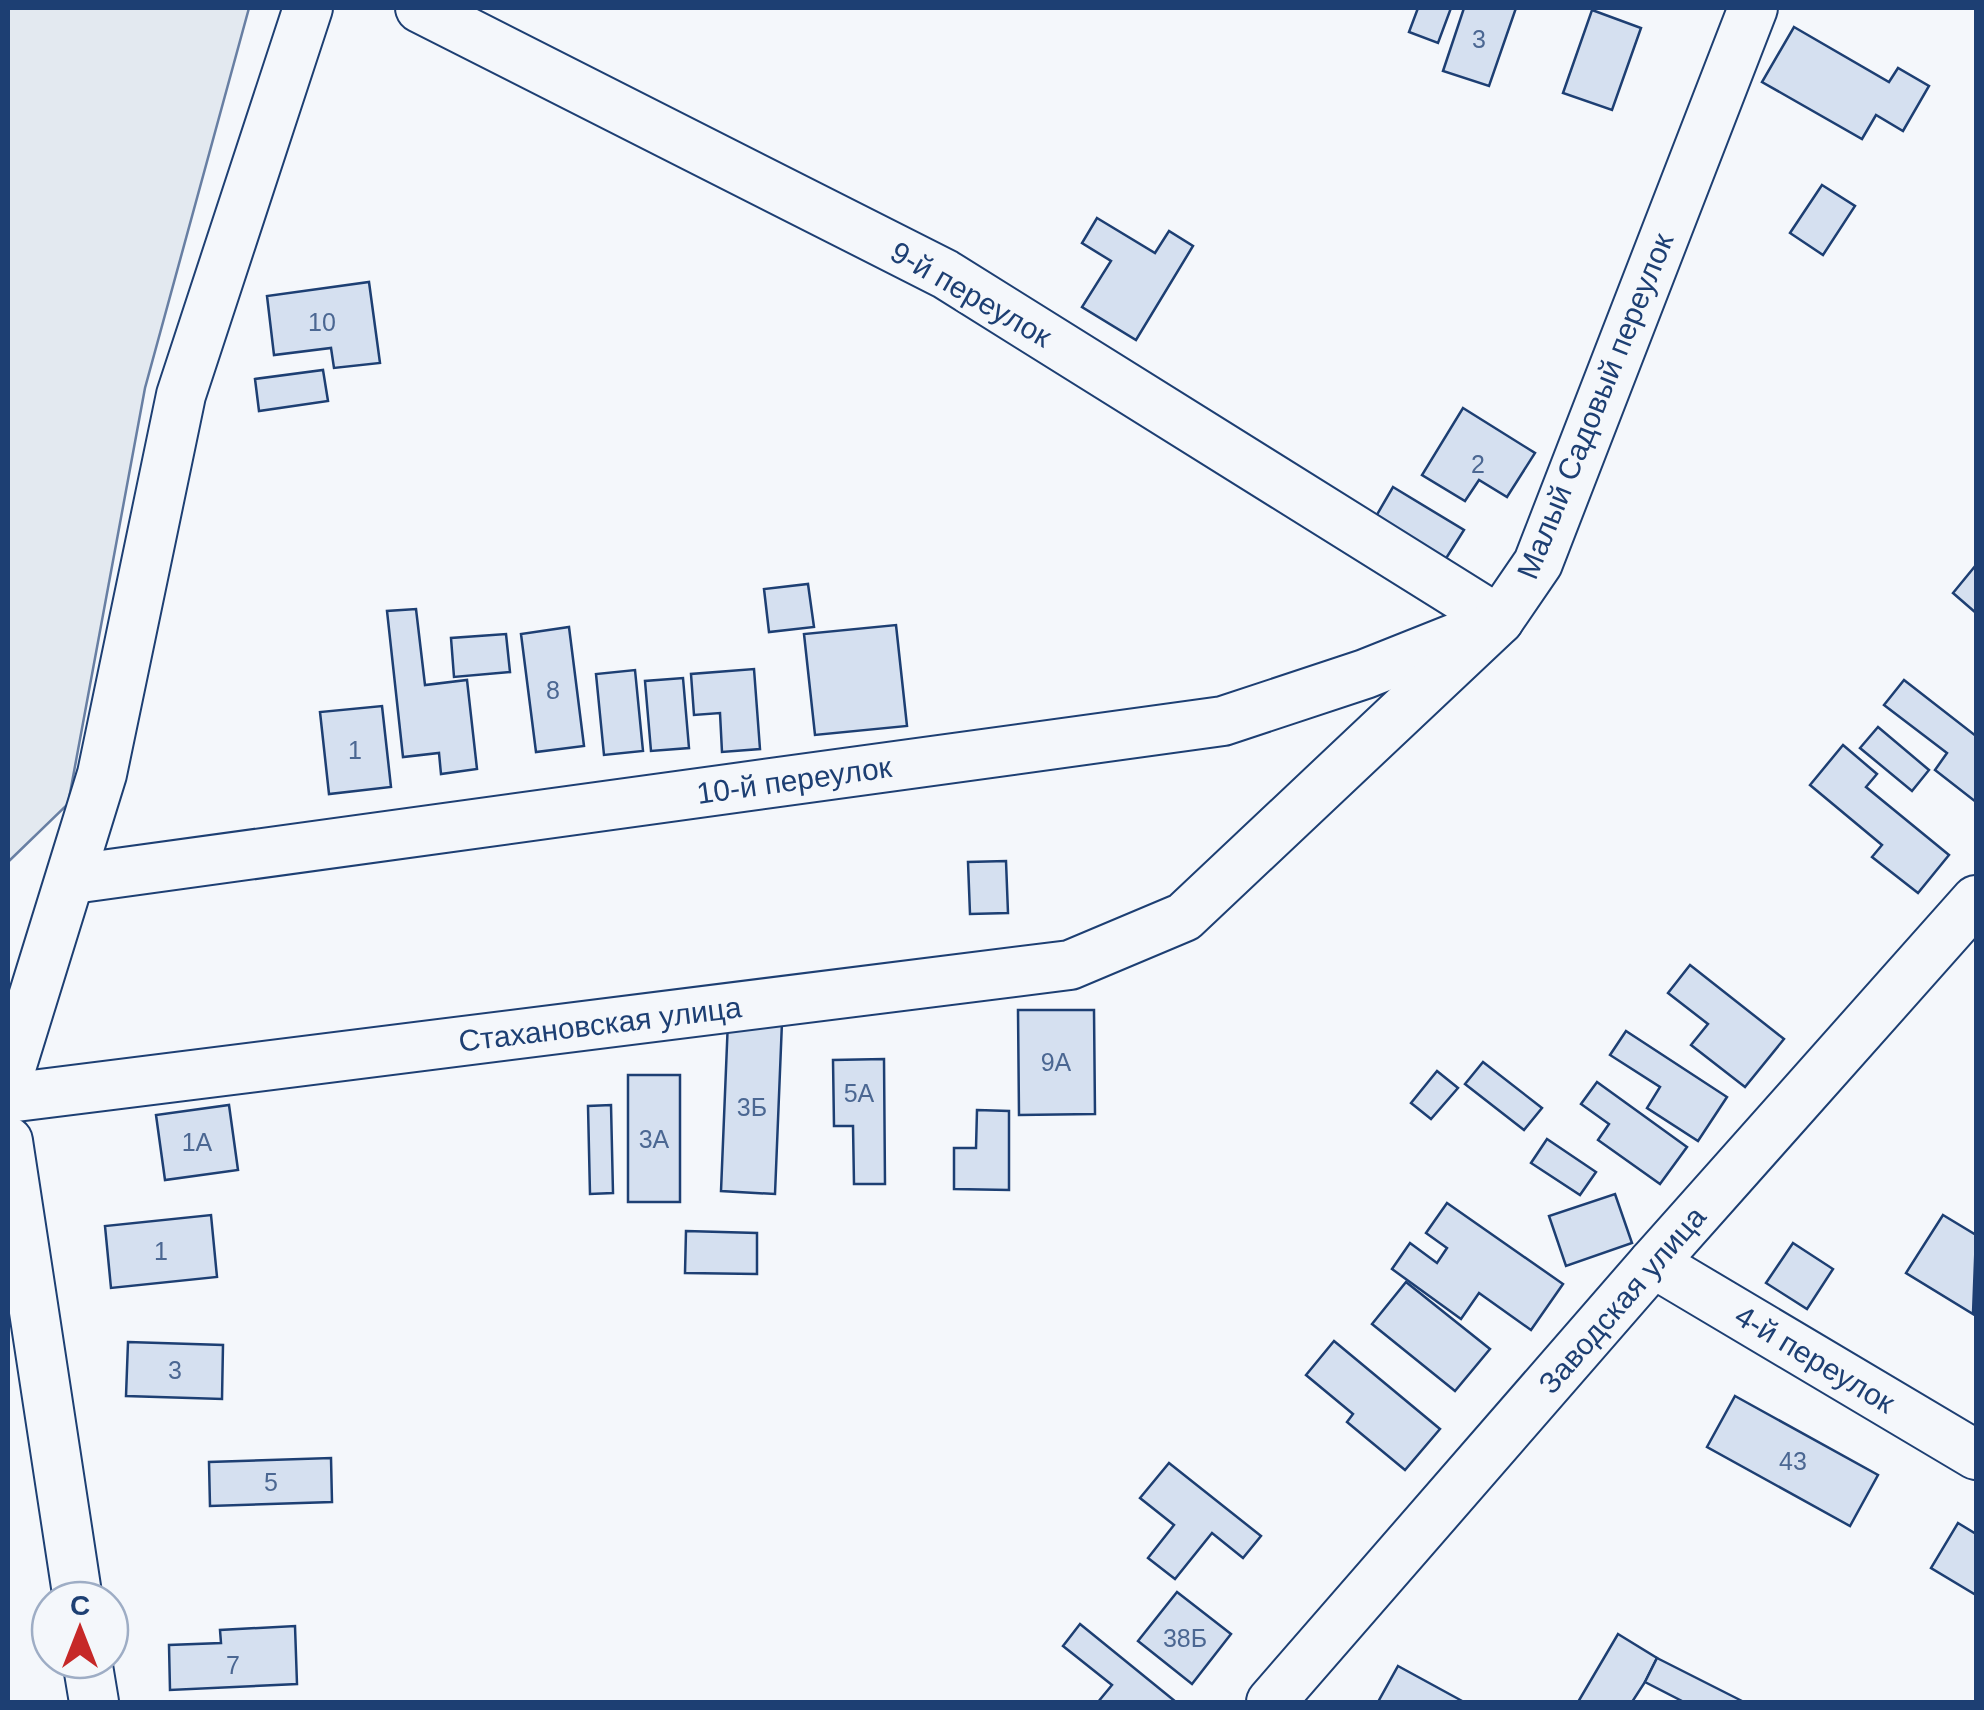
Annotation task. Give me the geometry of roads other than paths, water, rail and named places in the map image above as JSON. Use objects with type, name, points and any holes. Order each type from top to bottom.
[{"type":"street","points":[[8,1078],[73,880],[102,774],[181,394],[308,8]]},
{"type":"street","name":"9-й переулок","points":[[420,8],[946,274],[1499,620]]},
{"type":"street","name":"Малый Садовый переулок","points":[[1184,917],[1499,620],[1538,563],[1749,9]]},
{"type":"street","name":"10-й переулок","points":[[73,880],[1222,721],[1365,674],[1499,620]]},
{"type":"street","name":"Заводская улица","points":[[1272,1702],[1653,1263],[1976,900]]},
{"type":"street","name":"Стахановская улица","points":[[8,1098],[1070,966],[1184,917]]},
{"type":"street","points":[[8,1141],[75,1580]]},
{"type":"street","name":"4-й переулок","points":[[1653,1263],[1976,1455]]}]
